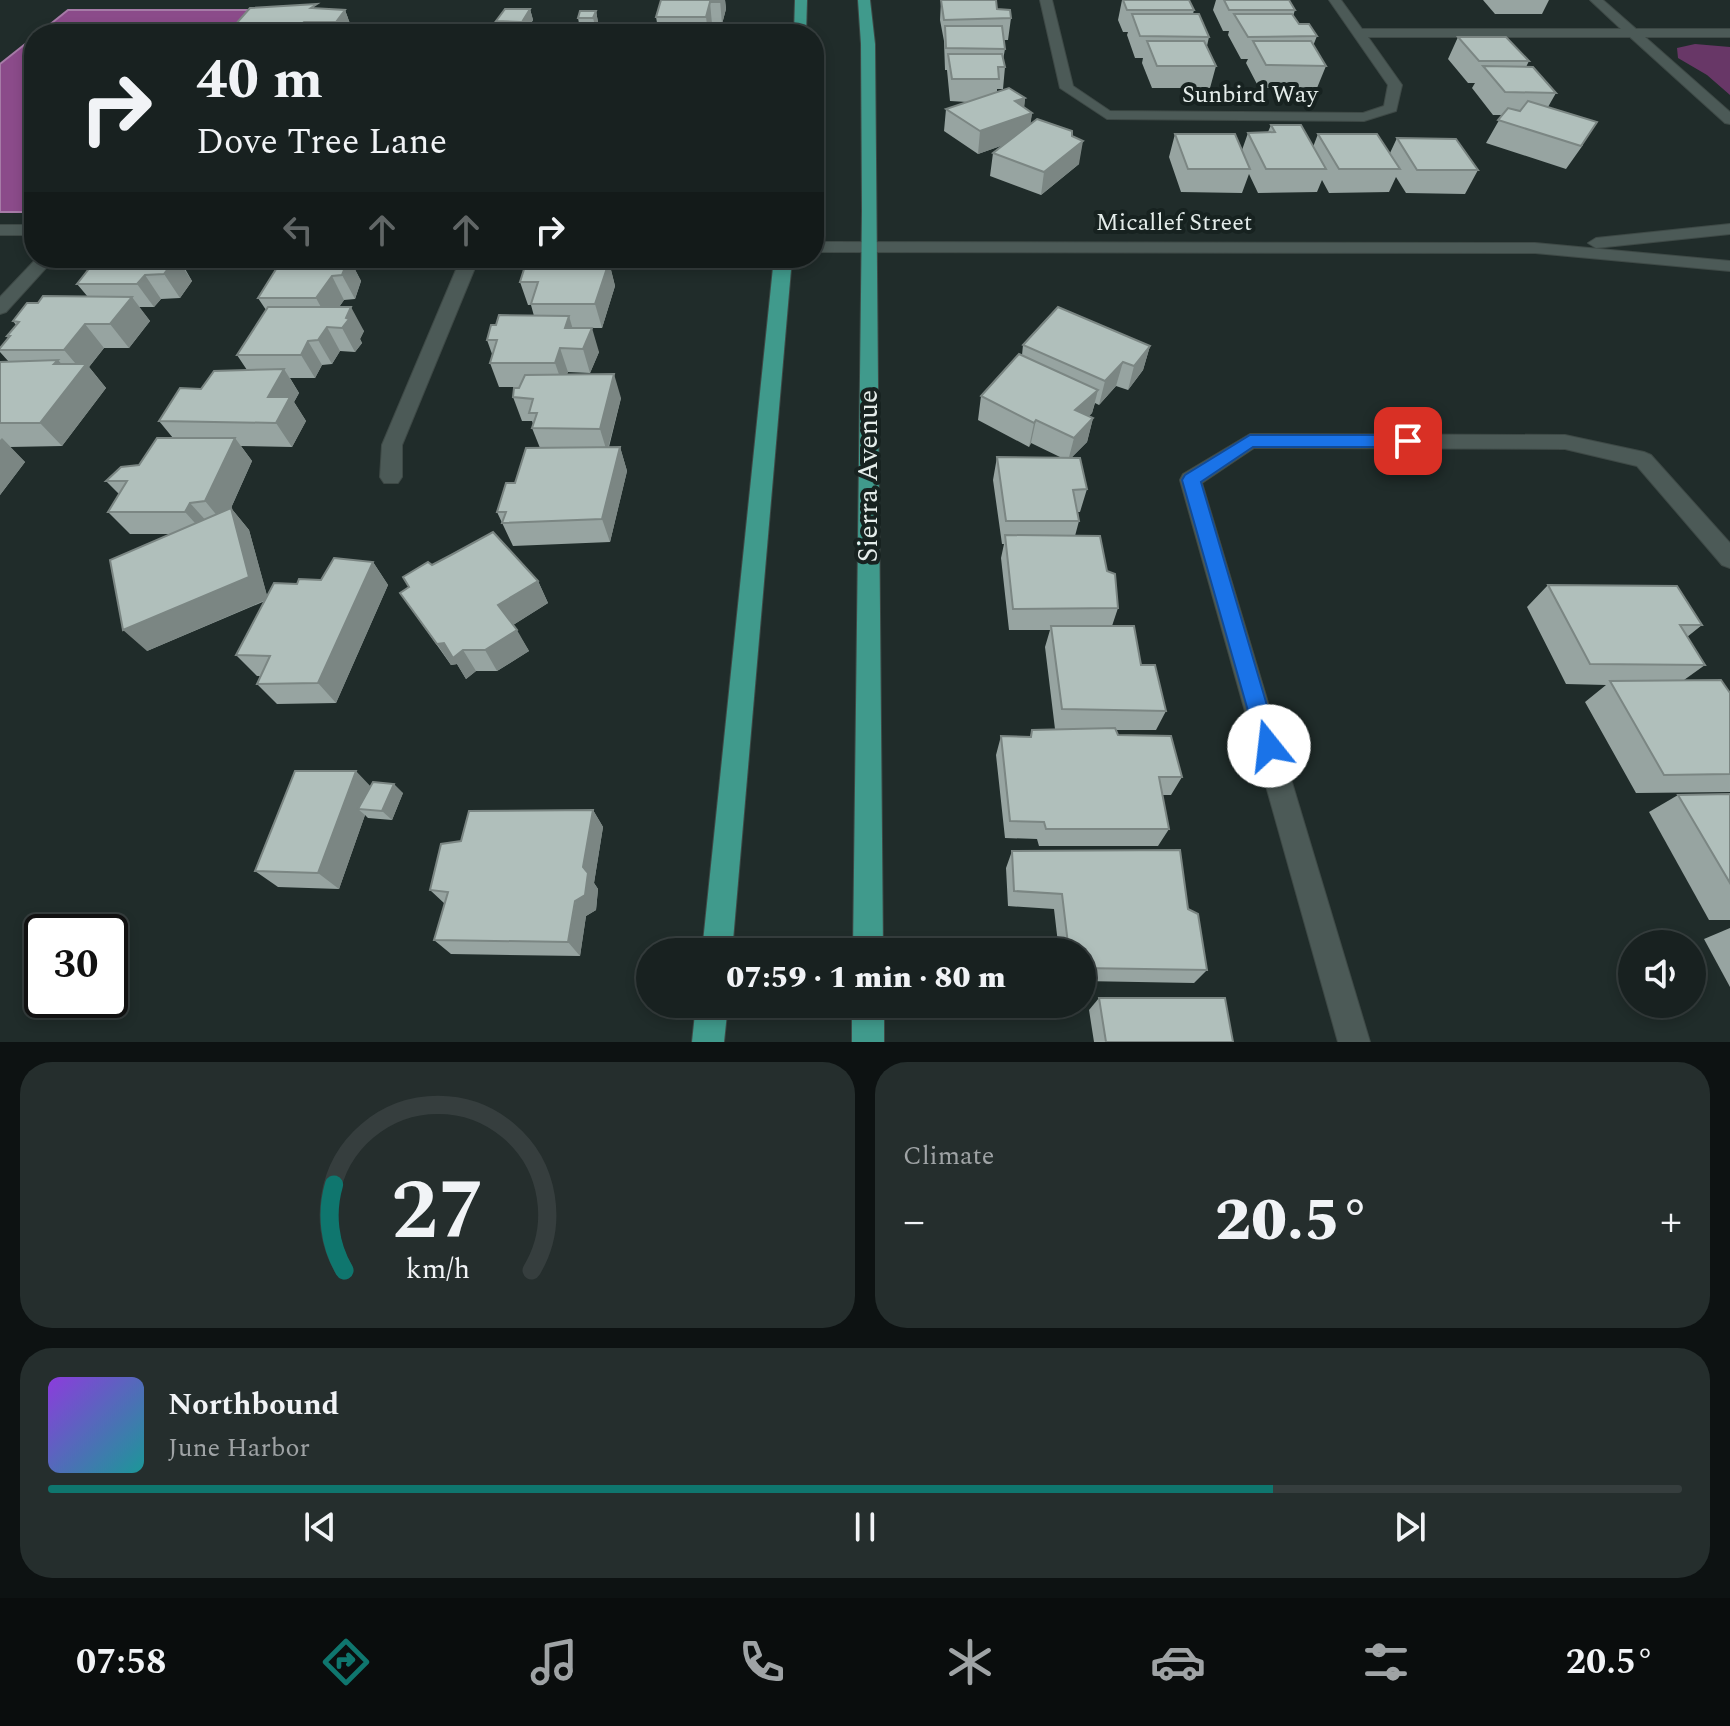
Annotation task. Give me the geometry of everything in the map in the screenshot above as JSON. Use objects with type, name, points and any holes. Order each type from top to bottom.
[{"type":"main road","points":[[800,24],[801,0]]},
{"type":"main road","name":"Sierra Avenue","points":[[864,0],[868,44],[869,247],[868,938]]},
{"type":"main road","points":[[718,938],[782,268]]},
{"type":"main road","points":[[708,1042],[711,1018]]},
{"type":"main road","points":[[868,1018],[868,1042]]},
{"type":"street","name":"Sunbird Way","points":[[1046,0],[1067,88],[1107,115],[1364,117],[1391,108],[1395,85],[1358,33]]},
{"type":"street","points":[[1335,0],[1358,33],[1730,33]]},
{"type":"street","points":[[1596,0],[1730,120]]},
{"type":"street","name":"Micallef Street","points":[[824,247],[1535,248],[1683,236],[1730,229]]},
{"type":"street","points":[[0,230],[24,230]]},
{"type":"street","name":"Micallef Street","points":[[1535,248],[1730,266]]},
{"type":"street","points":[[0,308],[37,268]]},
{"type":"street","points":[[391,477],[392,445],[466,268]]},
{"type":"street","points":[[1354,1042],[1191,480],[1250,441],[1565,442],[1644,460],[1730,559]]},
{"type":"shaded area","points":[[68,10],[267,10],[254,24],[50,24]]},
{"type":"shaded area","points":[[1695,44],[1730,47],[1730,95],[1707,75],[1678,58],[1677,48]]},
{"type":"shaded area","points":[[24,45],[24,212],[0,212],[0,64]]},
{"type":"building","points":[[661,0],[720,2],[710,2],[706,17],[656,17]]},
{"type":"building","points":[[941,0],[996,0],[997,9],[1010,10],[1011,18],[944,20]]},
{"type":"building","points":[[1123,0],[1189,0],[1194,10],[1127,10]]},
{"type":"building","points":[[1224,0],[1289,0],[1295,10],[1229,10]]},
{"type":"building","points":[[317,4],[311,8],[345,10],[336,22],[236,24],[250,8]]},
{"type":"building","points":[[505,9],[530,9],[522,22],[496,21]]},
{"type":"building","points":[[580,11],[596,11],[593,18],[578,18]]},
{"type":"building","points":[[1132,14],[1199,14],[1209,37],[1140,36]]},
{"type":"building","points":[[1234,14],[1292,14],[1299,24],[1309,24],[1317,36],[1248,37]]},
{"type":"building","points":[[945,26],[1002,26],[1005,49],[946,48]]},
{"type":"building","points":[[1458,37],[1506,37],[1529,61],[1479,61]]},
{"type":"building","points":[[1147,41],[1204,41],[1216,66],[1157,66]]},
{"type":"building","points":[[1253,41],[1311,41],[1326,66],[1266,65]]},
{"type":"building","points":[[948,54],[1002,54],[1005,67],[998,67],[999,79],[952,79]]},
{"type":"building","points":[[1483,66],[1533,67],[1556,93],[1505,92]]},
{"type":"building","points":[[1009,88],[1025,98],[1015,101],[1032,113],[980,131],[946,109]]},
{"type":"building","points":[[1528,101],[1597,122],[1581,146],[1498,120],[1508,108],[1520,111]]},
{"type":"building","points":[[1037,119],[1072,131],[1072,136],[1083,141],[1044,172],[993,153]]},
{"type":"building","points":[[1271,125],[1301,125],[1326,169],[1266,169],[1248,133],[1275,132]]},
{"type":"building","points":[[1175,134],[1235,134],[1250,169],[1188,169]]},
{"type":"building","points":[[1318,134],[1377,134],[1400,169],[1339,169]]},
{"type":"building","points":[[1397,138],[1456,139],[1478,170],[1417,170]]},
{"type":"building","points":[[90,268],[168,268],[164,274],[145,275],[137,284],[77,284]]},
{"type":"building","points":[[277,268],[345,268],[342,275],[332,276],[316,298],[258,298]]},
{"type":"building","points":[[524,268],[607,268],[595,304],[531,304],[538,282],[520,282]]},
{"type":"building","points":[[43,296],[132,297],[110,324],[85,324],[64,350],[0,350],[19,322],[13,321],[27,303],[38,303]]},
{"type":"building","points":[[268,307],[351,307],[346,318],[349,319],[342,328],[327,327],[318,340],[308,341],[301,355],[237,355]]},
{"type":"building","points":[[1058,307],[1150,346],[1134,366],[1123,362],[1105,381],[1023,345]]},
{"type":"building","points":[[499,315],[569,316],[565,328],[592,328],[583,349],[560,348],[555,363],[490,363],[497,340],[487,340],[491,325],[496,325]]},
{"type":"building","points":[[1019,354],[1098,390],[1075,410],[1093,418],[1074,438],[1036,420],[1034,423],[981,396]]},
{"type":"building","points":[[58,360],[54,364],[86,364],[40,423],[0,423],[0,362]]},
{"type":"building","points":[[284,369],[268,397],[290,397],[276,423],[159,421],[180,388],[201,389],[214,371]]},
{"type":"building","points":[[614,374],[600,429],[532,428],[537,413],[529,413],[533,399],[513,397],[514,388],[519,388],[525,375]]},
{"type":"building","points":[[157,438],[235,438],[205,501],[190,503],[185,512],[108,512],[127,481],[106,481],[121,467],[139,465]]},
{"type":"building","points":[[620,447],[602,519],[502,523],[506,512],[497,512],[506,483],[515,483],[526,448]]},
{"type":"building","points":[[997,457],[1080,458],[1087,489],[1073,490],[1079,521],[1006,521]]},
{"type":"building","points":[[231,508],[249,577],[123,630],[110,560]]},
{"type":"building","points":[[493,532],[538,581],[498,605],[517,630],[485,650],[463,650],[453,658],[444,643],[437,644],[400,593],[409,587],[403,577]]},
{"type":"building","points":[[1005,535],[1100,536],[1107,571],[1115,574],[1118,608],[1013,609]]},
{"type":"building","points":[[334,558],[373,562],[318,683],[257,684],[270,656],[236,655],[274,583],[297,584],[299,579],[321,580]]},
{"type":"building","points":[[1548,585],[1677,586],[1702,625],[1680,625],[1705,665],[1590,664]]},
{"type":"building","points":[[1051,626],[1134,626],[1141,665],[1155,665],[1166,711],[1062,709]]},
{"type":"building","points":[[1721,680],[1730,693],[1730,774],[1664,775],[1610,681]]},
{"type":"building","points":[[1115,728],[1118,735],[1171,736],[1182,777],[1159,777],[1169,829],[1046,829],[1044,822],[1010,821],[1001,736],[1031,737],[1032,730]]},
{"type":"building","points":[[295,771],[356,771],[318,873],[255,871]]},
{"type":"building","points":[[373,782],[394,784],[382,811],[358,809]]},
{"type":"building","points":[[1730,794],[1730,883],[1678,795]]},
{"type":"building","points":[[593,810],[583,867],[588,873],[585,895],[575,901],[568,942],[434,940],[448,892],[430,890],[441,844],[461,841],[469,811]]},
{"type":"building","points":[[1180,850],[1188,909],[1198,914],[1207,970],[1096,968],[1096,938],[1067,938],[1062,894],[1014,891],[1012,851]]},
{"type":"building","points":[[1099,998],[1225,998],[1233,1042],[1106,1042]]},
{"type":"route","points":[[1269,746],[1191,480],[1250,441],[1408,441]]}]
